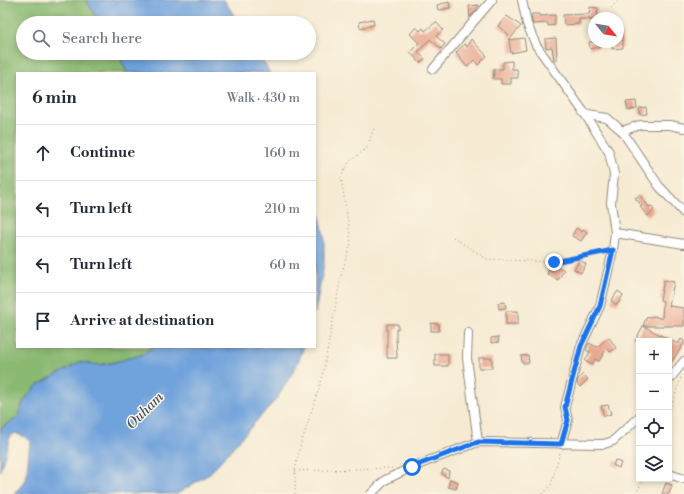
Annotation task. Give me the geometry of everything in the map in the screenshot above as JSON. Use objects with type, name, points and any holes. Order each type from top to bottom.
[{"type":"street","points":[[433,69],[492,0]]},
{"type":"street","points":[[522,0],[527,24],[536,45],[583,111],[609,152],[614,174],[611,203],[615,233],[613,250],[600,306],[581,346],[565,407],[568,420],[561,444]]},
{"type":"street","points":[[583,111],[588,114],[608,118],[622,131],[659,186],[684,213]]},
{"type":"street","points":[[622,131],[640,124],[670,125],[684,128]]},
{"type":"street","points":[[615,233],[684,244]]},
{"type":"street","points":[[468,333],[467,358],[478,442]]},
{"type":"street","points":[[672,376],[684,361]]},
{"type":"street","points":[[371,494],[386,480],[412,467],[478,442],[604,444],[613,441],[636,420]]},
{"type":"street","points":[[672,475],[684,479]]},
{"type":"path","points":[[611,8],[619,0]]},
{"type":"path","points":[[295,494],[295,471],[298,450],[322,379],[341,276],[351,242],[341,177],[350,161],[367,148],[374,128]]},
{"type":"path","points":[[453,237],[487,259],[554,262],[613,250]]},
{"type":"path","points":[[670,410],[684,371]]},
{"type":"path","points":[[543,494],[551,485],[561,444]]},
{"type":"path","points":[[295,471],[398,468]]},
{"type":"path","points":[[636,494],[642,482]]},
{"type":"green space","points":[[0,0],[86,0],[96,16],[16,16],[16,60],[121,60],[127,72],[16,72],[16,348],[152,348],[141,355],[100,365],[80,362],[23,402],[18,418],[3,426],[0,432]]},
{"type":"water","points":[[86,0],[224,0],[234,16],[96,16]]},
{"type":"water","points":[[121,60],[262,60],[269,72],[127,72]]},
{"type":"water","points":[[316,199],[324,235],[324,264],[316,308]]},
{"type":"water","name":"Ouham","points":[[152,348],[304,348],[296,367],[277,398],[209,474],[177,494],[14,494],[26,480],[30,442],[25,437],[15,433],[10,437],[0,471],[0,432],[3,426],[18,418],[23,402],[36,386],[80,362],[100,365],[141,355]]},
{"type":"building","points":[[449,2],[450,8],[438,10],[437,5]]},
{"type":"building","points":[[479,5],[475,12],[470,17],[469,6]]},
{"type":"building","points":[[590,7],[598,8],[598,12],[589,12]]},
{"type":"building","points":[[532,14],[540,14],[540,16],[555,15],[555,25],[548,26],[548,23],[533,24]]},
{"type":"building","points":[[588,14],[588,20],[579,19],[579,24],[564,25],[563,15]]},
{"type":"building","points":[[507,16],[521,26],[509,40],[508,34],[498,26]]},
{"type":"building","points":[[373,19],[374,25],[360,28],[359,22]]},
{"type":"building","points":[[436,22],[443,30],[436,36],[445,44],[441,49],[430,39],[418,52],[425,59],[420,63],[410,52],[419,43],[410,34],[416,27],[420,31],[423,28],[425,31]]},
{"type":"building","points":[[524,38],[526,50],[511,53],[509,40]]},
{"type":"building","points":[[556,38],[557,60],[554,60],[552,47],[546,48],[545,39]]},
{"type":"building","points":[[471,39],[487,56],[478,65],[474,60],[467,67],[456,53],[464,44],[467,47]]},
{"type":"building","points":[[512,61],[512,69],[517,69],[518,78],[511,78],[511,84],[501,84],[501,79],[493,79],[494,69],[503,69],[503,62]]},
{"type":"building","points":[[636,101],[637,108],[628,110],[626,102]]},
{"type":"building","points":[[646,107],[647,114],[640,115],[639,108]]},
{"type":"building","points":[[640,195],[649,207],[651,206],[654,210],[648,216],[640,207],[642,206],[635,198]]},
{"type":"building","points":[[576,228],[582,232],[583,229],[587,232],[581,241],[572,236]]},
{"type":"building","points":[[580,260],[586,264],[581,273],[574,269]]},
{"type":"building","points":[[552,264],[564,270],[558,280],[547,274]]},
{"type":"building","points":[[664,280],[674,282],[669,306],[684,308],[684,326],[643,326],[646,318],[654,316],[662,319],[663,301],[660,300]]},
{"type":"building","points":[[618,291],[623,295],[617,305],[611,301]]},
{"type":"building","points":[[505,302],[506,308],[499,309],[498,303]]},
{"type":"building","points":[[506,311],[518,311],[518,324],[506,324]]},
{"type":"building","points":[[431,323],[439,324],[439,331],[431,331]]},
{"type":"building","points":[[387,324],[398,324],[398,329],[396,329],[397,358],[387,358]]},
{"type":"building","points":[[643,326],[666,338],[637,338]]},
{"type":"building","points":[[498,337],[499,342],[491,343],[491,338]]},
{"type":"building","points":[[609,337],[616,348],[610,352],[607,348],[599,361],[595,359],[592,365],[585,361],[590,352],[586,350],[589,343],[597,347]]},
{"type":"building","points":[[681,339],[684,341],[684,344],[672,361],[672,341],[678,344]]},
{"type":"building","points":[[435,354],[448,354],[448,366],[435,366]]},
{"type":"building","points":[[528,355],[529,363],[522,363],[521,356]]},
{"type":"building","points":[[479,358],[492,358],[492,368],[479,368]]},
{"type":"building","points":[[583,374],[588,379],[580,387],[577,384],[578,379]]},
{"type":"building","points":[[608,405],[611,414],[604,416],[601,406]]},
{"type":"building","points":[[615,460],[621,463],[619,468],[613,465]]},
{"type":"building","points":[[444,469],[449,471],[448,478],[442,474]]},
{"type":"building","points":[[450,479],[458,482],[456,489],[448,487]]},
{"type":"building","points":[[666,483],[672,485],[669,494],[662,494]]},
{"type":"route","points":[[412,467],[478,442],[561,444],[568,420],[565,407],[581,346],[600,306],[613,250],[554,262]]}]
